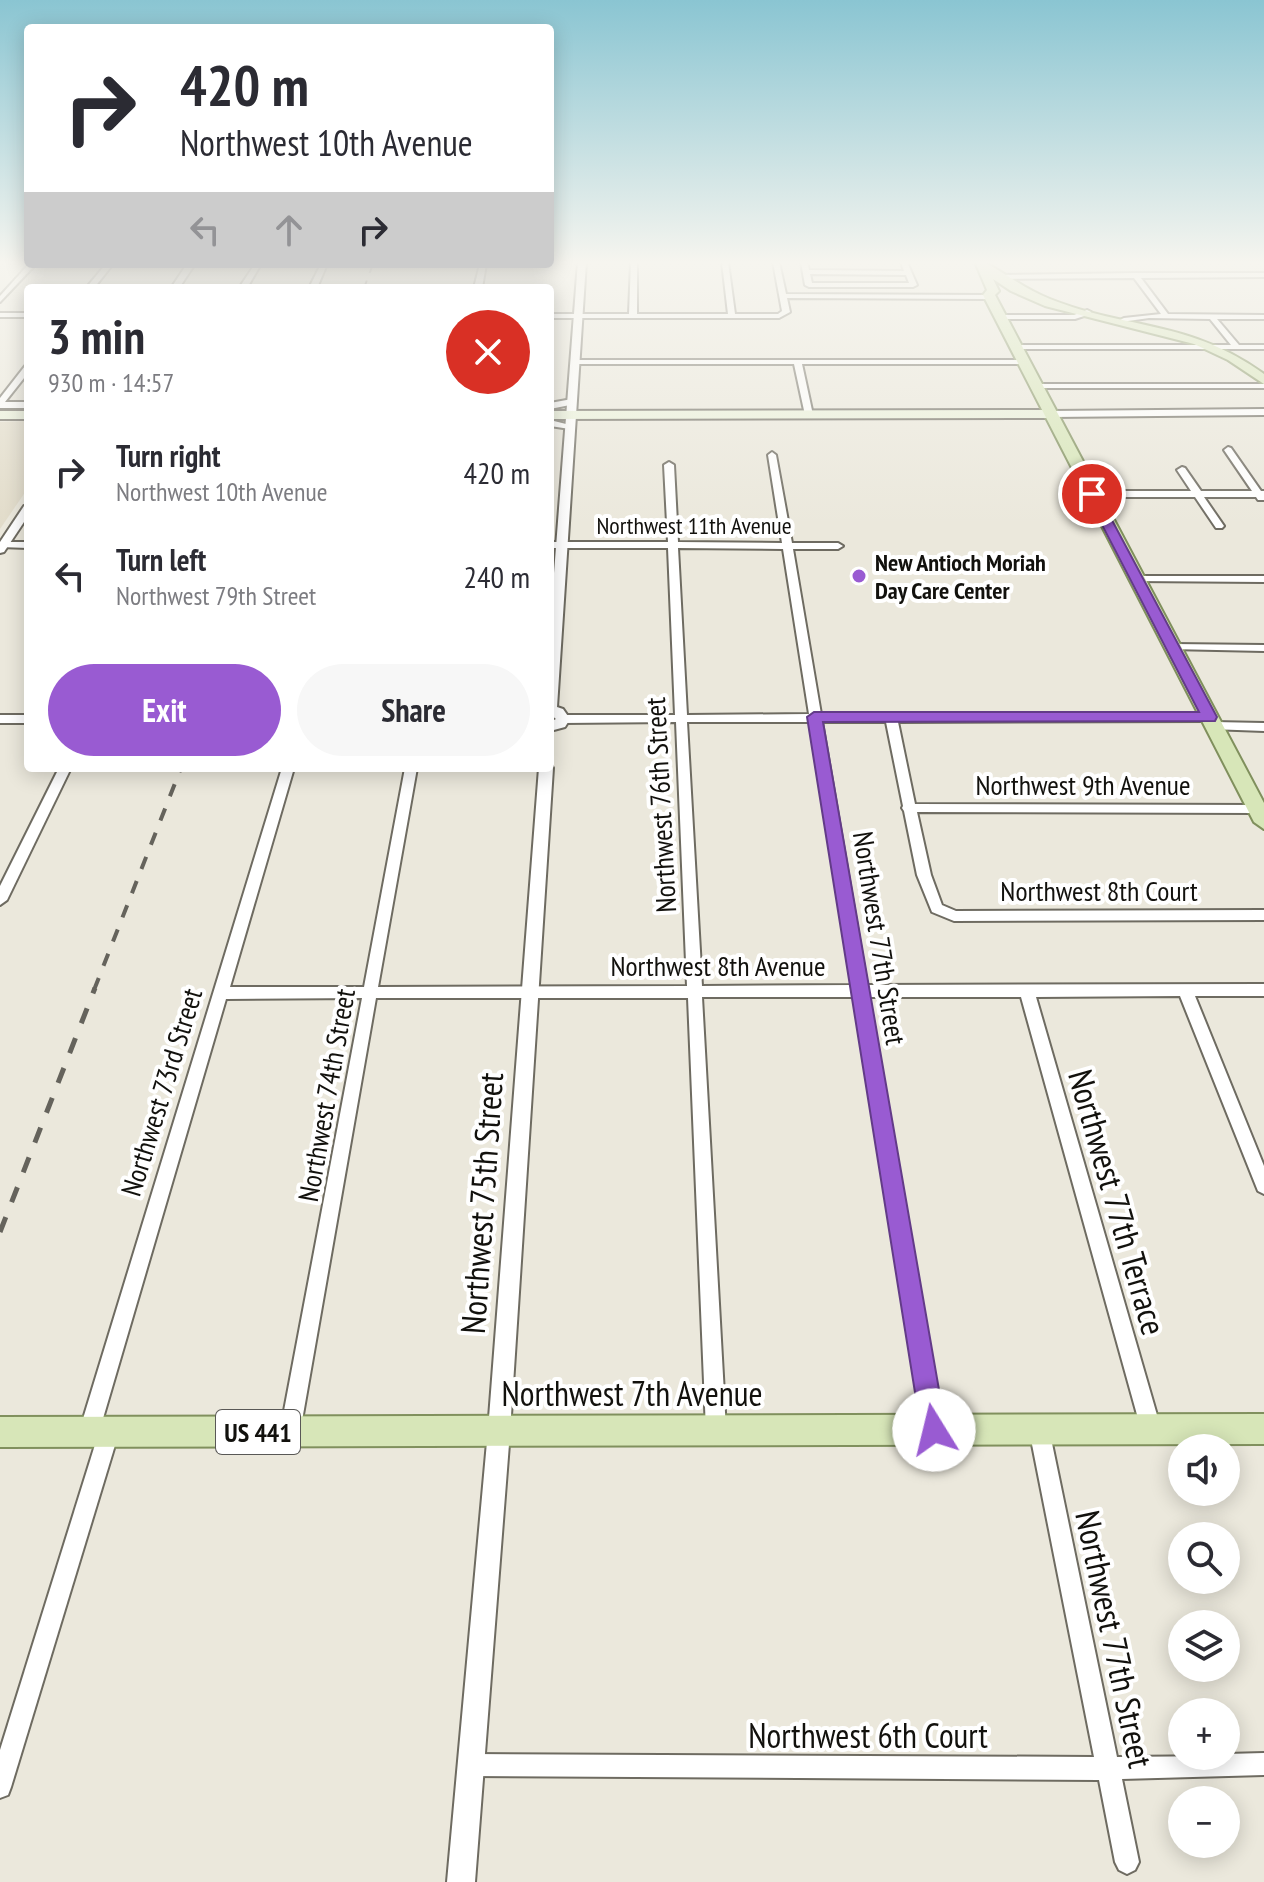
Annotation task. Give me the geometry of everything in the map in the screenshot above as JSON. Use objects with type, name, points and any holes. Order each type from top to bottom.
[{"type":"main road","points":[[1018,350],[1260,816]]},
{"type":"main road","points":[[1226,350],[1234,352],[1264,380]]},
{"type":"main road","points":[[554,415],[1051,414]]},
{"type":"main road","points":[[0,415],[24,415]]},
{"type":"main road","name":"Northwest 7th Avenue","points":[[0,1432],[1264,1429]]},
{"type":"street","points":[[554,600],[556,545],[575,350]]},
{"type":"street","points":[[1234,352],[1247,350]]},
{"type":"street","points":[[574,362],[1024,362]]},
{"type":"street","points":[[797,362],[809,415]]},
{"type":"street","points":[[0,405],[24,373]]},
{"type":"street","points":[[1037,386],[1264,386]]},
{"type":"street","points":[[0,405],[24,405]]},
{"type":"street","points":[[554,408],[571,414]]},
{"type":"street","points":[[1051,414],[1264,412]]},
{"type":"street","points":[[554,421],[571,414]]},
{"type":"street","points":[[1228,450],[1262,496]]},
{"type":"street","name":"Northwest 77th Street","points":[[772,455],[934,1430]]},
{"type":"street","name":"Northwest 76th Street","points":[[669,465],[716,1430]]},
{"type":"street","points":[[1182,470],[1219,526]]},
{"type":"street","points":[[1092,494],[1262,496]]},
{"type":"street","points":[[2,548],[24,514]]},
{"type":"street","points":[[2,548],[24,545]]},
{"type":"street","name":"Northwest 11th Avenue","points":[[556,545],[838,546]]},
{"type":"street","points":[[1137,579],[1264,579]]},
{"type":"street","points":[[1173,647],[1264,648]]},
{"type":"street","points":[[554,711],[561,713],[563,719]]},
{"type":"street","points":[[563,719],[814,717],[1212,722],[1264,727]]},
{"type":"street","points":[[891,718],[908,808]]},
{"type":"street","points":[[0,719],[24,719]]},
{"type":"street","points":[[554,726],[563,719]]},
{"type":"street","points":[[0,900],[63,772]]},
{"type":"street","name":"Northwest 73rd Street","points":[[0,1787],[219,993],[287,772]]},
{"type":"street","name":"Northwest 74th Street","points":[[290,1432],[410,772]]},
{"type":"street","name":"Northwest 75th Street","points":[[461,1882],[499,1431],[546,772]]},
{"type":"street","name":"Northwest 9th Avenue","points":[[908,808],[1260,816]]},
{"type":"street","name":"Northwest 8th Court","points":[[908,808],[924,875],[937,908],[954,916],[1264,915]]},
{"type":"street","points":[[1185,990],[1264,1186]]},
{"type":"street","name":"Northwest 8th Avenue","points":[[219,993],[1264,990]]},
{"type":"street","name":"Northwest 77th Terrace","points":[[1027,991],[1151,1429]]},
{"type":"street","name":"Northwest 77th Street","points":[[1039,1429],[1110,1766],[1127,1862]]},
{"type":"street","name":"Northwest 6th Court","points":[[471,1765],[1015,1769],[1264,1764]]},
{"type":"shaded area","points":[[24,421],[24,494],[0,529],[0,422]]},
{"type":"railway","points":[[94,990],[179,772]]},
{"type":"railway","points":[[0,1232],[95,988]]},
{"type":"place","name":"New Antioch Moriah Day Care Center","points":[[859,576]]},
{"type":"route","points":[[934,1430],[814,717],[1210,717],[1092,494]]}]
